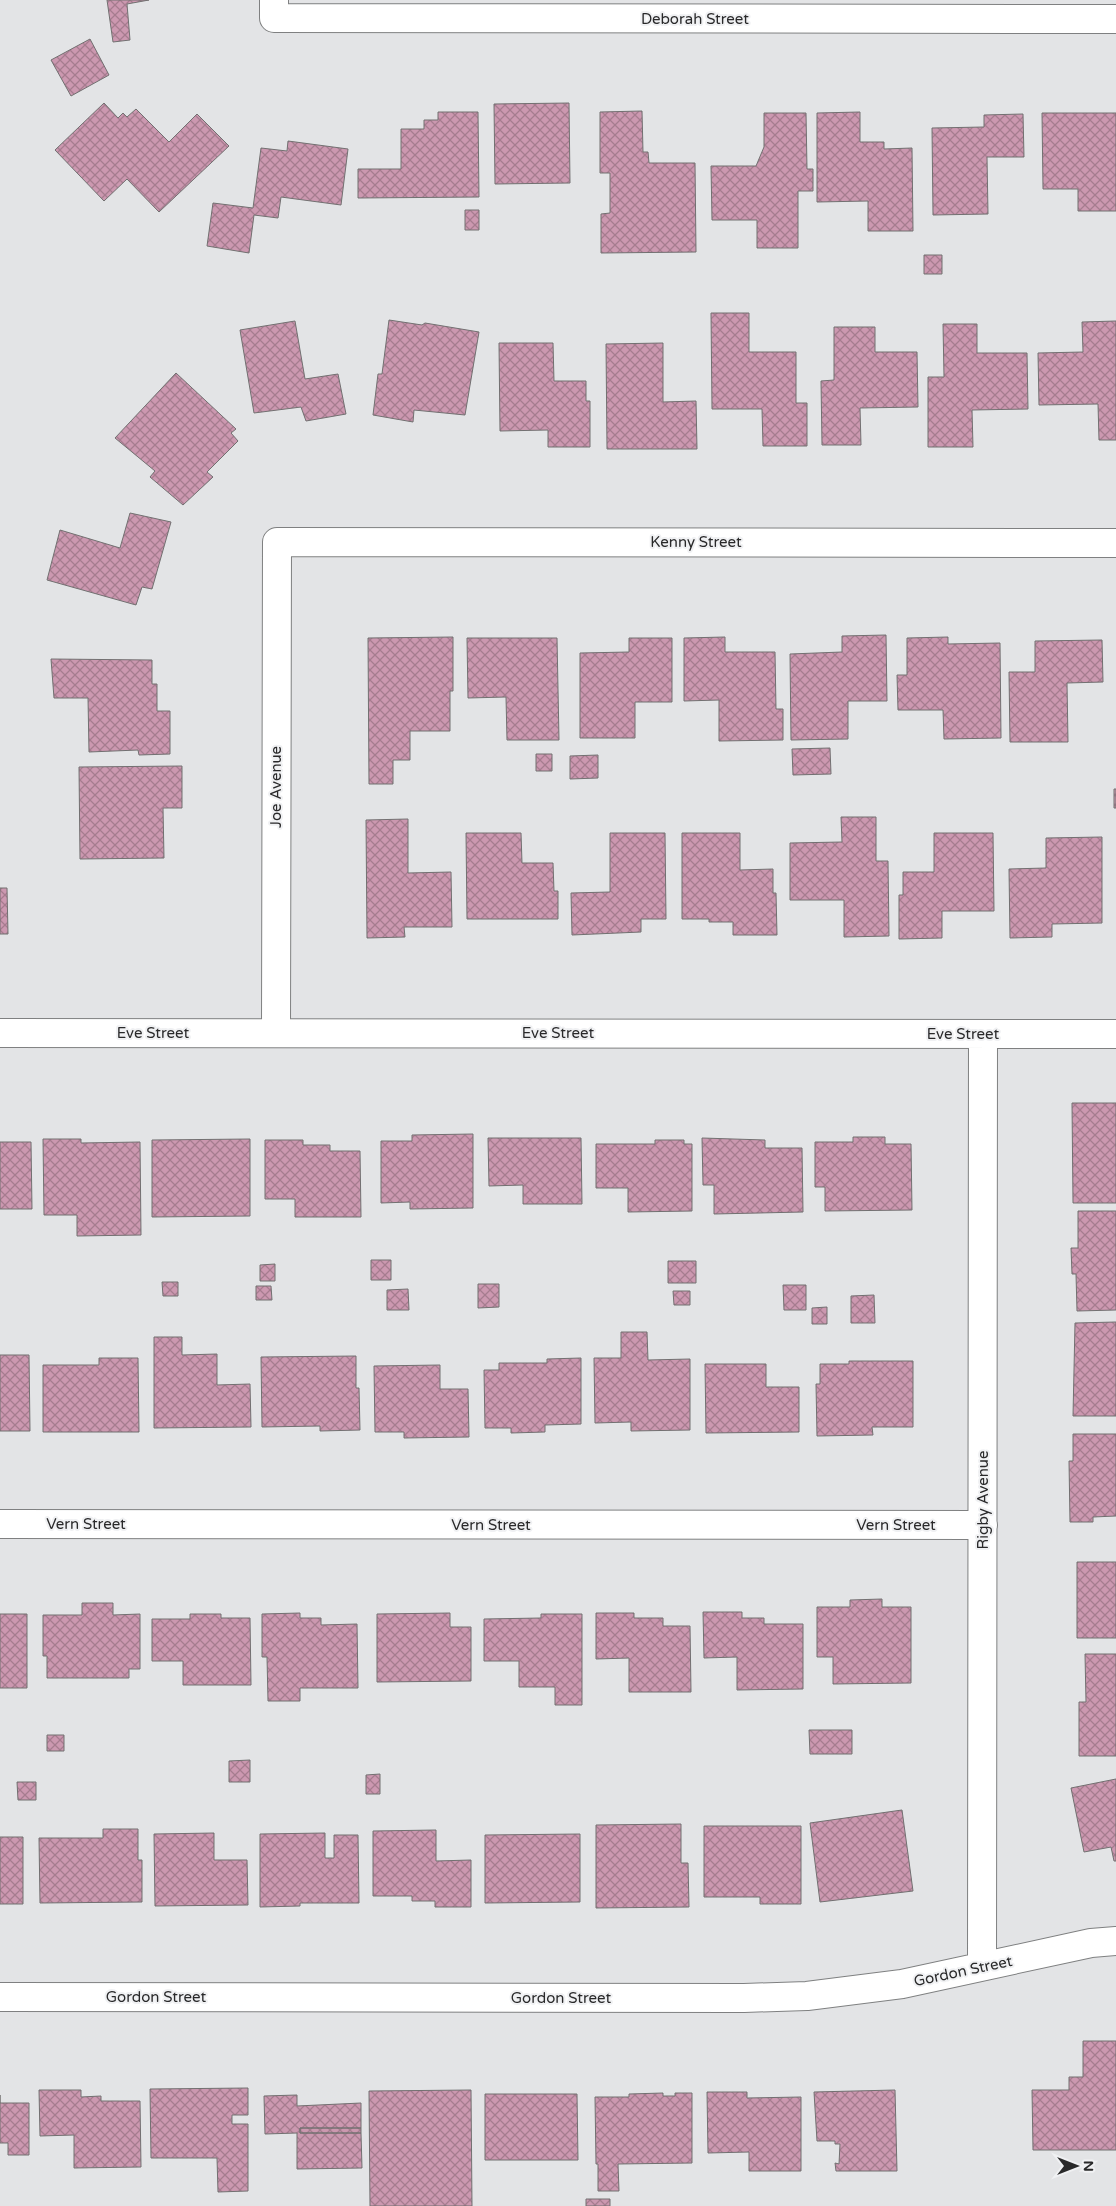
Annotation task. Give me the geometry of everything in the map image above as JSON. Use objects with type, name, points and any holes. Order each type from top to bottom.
[{"type":"street","name":"Deborah Street","points":[[274,9],[1116,19]]},
{"type":"street","name":"Kenny Street","points":[[277,542],[1116,542]]},
{"type":"street","name":"Joe Avenue","points":[[276,1033],[277,542]]},
{"type":"street","name":"Eve Street","points":[[0,1033],[1116,1034]]},
{"type":"street","name":"Rigby Avenue","points":[[982,1966],[983,1034]]},
{"type":"street","name":"Vern Street","points":[[0,1524],[983,1525]]},
{"type":"street","name":"Gordon Street","points":[[0,1997],[744,1998],[807,1996],[902,1984],[1091,1944],[1116,1941]]},
{"type":"building","points":[[107,0],[149,0],[127,4],[130,40],[113,42]]},
{"type":"building","points":[[90,39],[109,75],[71,96],[51,60]]},
{"type":"building","points":[[104,103],[118,118],[123,113],[127,117],[136,109],[169,142],[197,114],[229,146],[159,212],[127,179],[104,201],[55,150]]},
{"type":"building","points":[[569,103],[570,183],[495,184],[494,104]]},
{"type":"building","points":[[642,111],[643,152],[648,152],[649,163],[695,163],[696,252],[601,253],[601,214],[610,213],[610,173],[600,173],[600,112]]},
{"type":"building","points":[[438,112],[478,112],[479,197],[358,198],[358,169],[401,169],[401,129],[424,129],[424,120],[438,120]]},
{"type":"building","points":[[860,112],[860,142],[884,142],[884,149],[912,148],[913,231],[868,231],[868,201],[817,202],[817,113]]},
{"type":"building","points":[[764,113],[806,113],[807,169],[813,169],[813,191],[798,191],[798,248],[757,248],[757,220],[712,220],[711,166],[756,166],[764,147]]},
{"type":"building","points":[[1042,113],[1116,113],[1116,211],[1078,211],[1078,189],[1043,189]]},
{"type":"building","points":[[1023,114],[1024,157],[987,157],[988,214],[933,215],[932,128],[984,127],[984,115]]},
{"type":"building","points":[[288,141],[348,149],[341,205],[281,197],[278,218],[254,215],[249,253],[207,246],[213,203],[253,208],[261,148],[287,151]]},
{"type":"building","points":[[465,210],[479,210],[479,230],[465,230]]},
{"type":"building","points":[[924,255],[942,255],[942,274],[924,274]]},
{"type":"building","points":[[711,313],[749,313],[749,352],[796,352],[796,403],[807,403],[807,446],[763,446],[762,409],[712,409]]},
{"type":"building","points":[[389,320],[422,325],[425,323],[479,332],[465,415],[414,410],[413,422],[373,415],[378,374],[382,374]]},
{"type":"building","points":[[295,321],[305,379],[338,374],[346,414],[306,421],[301,407],[254,413],[240,330]]},
{"type":"building","points":[[1116,321],[1116,440],[1099,440],[1098,404],[1039,405],[1038,353],[1083,352],[1082,322]]},
{"type":"building","points":[[943,324],[977,324],[977,353],[1027,353],[1028,409],[972,410],[973,447],[928,447],[928,377],[944,377]]},
{"type":"building","points":[[834,327],[875,327],[875,352],[917,352],[918,407],[860,408],[861,445],[822,445],[821,381],[834,380]]},
{"type":"building","points":[[499,343],[553,343],[554,381],[586,381],[586,401],[590,401],[590,447],[548,447],[548,430],[500,431]]},
{"type":"building","points":[[663,343],[663,402],[696,401],[697,449],[607,449],[606,344]]},
{"type":"building","points":[[176,373],[236,429],[231,433],[238,441],[207,472],[213,477],[183,505],[150,477],[155,471],[115,438]]},
{"type":"building","points":[[130,513],[171,522],[152,589],[142,587],[136,605],[47,580],[60,530],[120,548]]},
{"type":"building","points":[[886,635],[887,701],[848,701],[848,739],[791,740],[790,654],[842,652],[842,636]]},
{"type":"building","points":[[453,637],[453,691],[450,691],[450,731],[410,731],[410,760],[393,760],[393,784],[369,784],[368,638]]},
{"type":"building","points":[[725,637],[725,652],[775,652],[776,709],[783,709],[783,740],[719,741],[719,700],[684,701],[684,638]]},
{"type":"building","points":[[948,637],[948,644],[1000,643],[1001,738],[944,739],[943,710],[898,710],[897,675],[907,675],[907,638]]},
{"type":"building","points":[[467,638],[557,638],[559,740],[507,740],[506,697],[468,698]]},
{"type":"building","points":[[629,638],[672,638],[672,702],[635,702],[635,738],[580,738],[580,653],[629,652]]},
{"type":"building","points":[[1102,640],[1103,682],[1067,683],[1068,742],[1010,742],[1009,672],[1035,672],[1035,641]]},
{"type":"building","points":[[51,659],[152,660],[152,684],[157,684],[157,711],[170,711],[170,754],[139,755],[138,750],[89,752],[88,698],[54,698]]},
{"type":"building","points":[[830,748],[831,774],[793,775],[792,749]]},
{"type":"building","points":[[536,754],[552,754],[552,771],[536,771]]},
{"type":"building","points":[[598,755],[598,778],[570,779],[570,756]]},
{"type":"building","points":[[182,766],[182,808],[163,808],[164,858],[80,859],[79,767]]},
{"type":"building","points":[[1114,789],[1116,789],[1116,808],[1114,808]]},
{"type":"building","points":[[841,817],[876,817],[876,861],[888,861],[889,936],[844,937],[844,900],[790,900],[790,843],[842,842]]},
{"type":"building","points":[[408,819],[408,873],[451,872],[452,927],[404,927],[405,937],[367,938],[366,820]]},
{"type":"building","points":[[466,833],[521,833],[522,863],[553,863],[554,891],[558,891],[558,919],[467,919]]},
{"type":"building","points":[[610,833],[665,833],[666,919],[641,919],[641,932],[572,935],[571,893],[610,892]]},
{"type":"building","points":[[682,833],[740,833],[740,870],[773,869],[773,893],[776,893],[777,935],[733,935],[733,922],[709,922],[709,919],[682,919]]},
{"type":"building","points":[[934,833],[993,833],[994,911],[942,911],[942,938],[899,939],[899,895],[903,895],[903,872],[934,872]]},
{"type":"building","points":[[1102,837],[1102,923],[1052,924],[1052,937],[1010,938],[1009,869],[1046,868],[1046,838]]},
{"type":"building","points":[[0,888],[7,888],[8,934],[0,934]]},
{"type":"building","points":[[1072,1103],[1116,1103],[1116,1203],[1073,1203]]},
{"type":"building","points":[[473,1134],[473,1208],[410,1209],[410,1202],[381,1203],[381,1141],[412,1141],[412,1135]]},
{"type":"building","points":[[853,1137],[885,1137],[885,1144],[911,1144],[912,1210],[825,1211],[825,1187],[815,1187],[815,1142],[853,1142]]},
{"type":"building","points":[[488,1138],[581,1138],[582,1204],[523,1204],[523,1185],[489,1186]]},
{"type":"building","points":[[702,1138],[765,1140],[765,1148],[802,1148],[803,1212],[714,1214],[714,1185],[703,1185]]},
{"type":"building","points":[[43,1139],[81,1139],[81,1143],[140,1142],[141,1235],[77,1236],[77,1215],[44,1215]]},
{"type":"building","points":[[250,1139],[250,1216],[152,1217],[152,1140]]},
{"type":"building","points":[[265,1140],[303,1140],[303,1145],[330,1145],[330,1151],[360,1151],[361,1217],[295,1217],[295,1199],[265,1199]]},
{"type":"building","points":[[655,1140],[684,1140],[684,1144],[692,1144],[692,1211],[628,1212],[628,1188],[596,1188],[596,1144],[655,1144]]},
{"type":"building","points":[[0,1142],[31,1142],[32,1209],[0,1209]]},
{"type":"building","points":[[1078,1211],[1116,1211],[1116,1310],[1077,1311],[1076,1274],[1072,1274],[1071,1248],[1078,1248]]},
{"type":"building","points":[[371,1260],[391,1260],[391,1280],[371,1280]]},
{"type":"building","points":[[668,1261],[696,1261],[696,1283],[668,1283]]},
{"type":"building","points":[[275,1264],[275,1281],[260,1281],[260,1265]]},
{"type":"building","points":[[162,1282],[178,1282],[178,1296],[163,1296]]},
{"type":"building","points":[[478,1284],[499,1284],[499,1307],[478,1308]]},
{"type":"building","points":[[783,1285],[806,1285],[806,1310],[784,1310]]},
{"type":"building","points":[[256,1286],[271,1286],[272,1300],[256,1300]]},
{"type":"building","points":[[408,1289],[409,1310],[387,1310],[387,1290]]},
{"type":"building","points":[[673,1291],[690,1291],[690,1305],[674,1305]]},
{"type":"building","points":[[874,1295],[875,1323],[851,1323],[851,1296]]},
{"type":"building","points":[[827,1307],[827,1324],[812,1324],[812,1308]]},
{"type":"building","points":[[1116,1322],[1116,1416],[1073,1416],[1075,1323]]},
{"type":"building","points":[[621,1332],[647,1332],[648,1360],[690,1359],[690,1430],[631,1431],[631,1422],[595,1423],[594,1358],[621,1358]]},
{"type":"building","points":[[154,1337],[182,1337],[182,1355],[217,1354],[217,1385],[250,1384],[251,1427],[154,1428]]},
{"type":"building","points":[[0,1355],[29,1355],[30,1431],[0,1431]]},
{"type":"building","points":[[356,1356],[356,1388],[359,1388],[360,1430],[320,1431],[320,1426],[262,1427],[261,1357]]},
{"type":"building","points":[[99,1358],[138,1358],[139,1432],[43,1432],[43,1365],[99,1365]]},
{"type":"building","points":[[581,1358],[581,1424],[545,1425],[545,1432],[511,1433],[511,1428],[485,1428],[484,1370],[499,1370],[499,1363],[547,1363],[547,1359]]},
{"type":"building","points":[[849,1361],[913,1361],[913,1427],[872,1427],[873,1435],[817,1436],[816,1384],[820,1384],[820,1364],[849,1364]]},
{"type":"building","points":[[705,1364],[766,1364],[766,1387],[799,1387],[799,1432],[706,1433]]},
{"type":"building","points":[[440,1365],[440,1389],[468,1389],[469,1437],[404,1438],[404,1432],[375,1432],[374,1366]]},
{"type":"building","points":[[1073,1434],[1116,1434],[1116,1516],[1093,1517],[1093,1522],[1070,1522],[1069,1461],[1073,1461]]},
{"type":"building","points":[[1077,1562],[1116,1562],[1116,1638],[1077,1638]]},
{"type":"building","points":[[882,1599],[882,1607],[911,1607],[911,1683],[833,1684],[833,1657],[817,1657],[817,1607],[850,1607],[850,1600]]},
{"type":"building","points":[[82,1603],[113,1603],[113,1615],[140,1614],[140,1669],[129,1669],[129,1678],[47,1678],[47,1656],[43,1656],[43,1615],[82,1615]]},
{"type":"building","points":[[703,1612],[742,1612],[742,1618],[764,1618],[764,1624],[803,1624],[803,1689],[737,1690],[737,1657],[704,1658]]},
{"type":"building","points":[[300,1613],[300,1618],[321,1618],[321,1625],[357,1624],[358,1688],[300,1688],[300,1701],[268,1701],[267,1657],[262,1657],[262,1614]]},
{"type":"building","points":[[450,1613],[450,1627],[471,1627],[471,1681],[377,1682],[377,1614]]},
{"type":"building","points":[[596,1613],[634,1613],[634,1618],[663,1618],[663,1626],[690,1626],[691,1692],[629,1692],[629,1658],[596,1659]]},
{"type":"building","points":[[0,1614],[27,1614],[27,1688],[0,1688]]},
{"type":"building","points":[[190,1614],[221,1614],[221,1618],[250,1618],[251,1685],[183,1685],[183,1661],[152,1661],[152,1619],[190,1619]]},
{"type":"building","points":[[541,1614],[582,1614],[582,1705],[555,1705],[555,1687],[519,1687],[519,1661],[484,1661],[484,1619],[541,1618]]},
{"type":"building","points":[[1085,1654],[1116,1654],[1116,1756],[1079,1756],[1079,1702],[1086,1702]]},
{"type":"building","points":[[809,1730],[852,1730],[852,1754],[810,1754]]},
{"type":"building","points":[[47,1735],[64,1735],[64,1751],[47,1751]]},
{"type":"building","points":[[250,1760],[250,1782],[229,1782],[229,1761]]},
{"type":"building","points":[[380,1774],[380,1794],[366,1794],[366,1775]]},
{"type":"building","points":[[1116,1779],[1116,1861],[1114,1861],[1111,1847],[1084,1852],[1071,1788]]},
{"type":"building","points":[[17,1782],[36,1782],[36,1800],[18,1800]]},
{"type":"building","points":[[902,1810],[913,1891],[820,1902],[810,1823]]},
{"type":"building","points":[[681,1824],[681,1863],[688,1863],[689,1907],[596,1908],[596,1825]]},
{"type":"building","points":[[704,1826],[801,1826],[801,1904],[760,1904],[760,1897],[704,1897]]},
{"type":"building","points":[[103,1829],[138,1829],[138,1860],[142,1860],[142,1902],[40,1903],[39,1838],[103,1838]]},
{"type":"building","points":[[436,1830],[436,1861],[471,1860],[471,1907],[435,1907],[435,1901],[412,1901],[412,1896],[373,1896],[373,1831]]},
{"type":"building","points":[[214,1833],[214,1860],[247,1860],[248,1905],[155,1906],[154,1834]]},
{"type":"building","points":[[325,1833],[325,1858],[334,1858],[334,1835],[358,1835],[359,1903],[300,1903],[300,1906],[260,1907],[260,1834]]},
{"type":"building","points":[[580,1834],[580,1902],[485,1903],[485,1835]]},
{"type":"building","points":[[0,1837],[23,1837],[23,1904],[0,1904]]},
{"type":"building","points":[[1083,2041],[1116,2041],[1116,2150],[1033,2150],[1032,2090],[1069,2090],[1069,2077],[1083,2077]]},
{"type":"building","points":[[248,2088],[248,2115],[232,2115],[232,2124],[248,2124],[248,2191],[218,2192],[217,2158],[151,2158],[150,2089]]},
{"type":"building","points":[[39,2090],[81,2090],[81,2097],[101,2096],[101,2101],[140,2101],[141,2167],[74,2168],[74,2135],[40,2136]]},
{"type":"building","points":[[471,2090],[472,2206],[370,2206],[369,2091]]},
{"type":"building","points":[[895,2090],[897,2171],[836,2171],[835,2163],[839,2164],[840,2144],[835,2144],[835,2141],[817,2141],[814,2092]]},
{"type":"building","points":[[707,2092],[747,2092],[747,2098],[801,2097],[801,2171],[749,2171],[749,2152],[708,2153]]},
{"type":"building","points":[[663,2093],[663,2096],[675,2096],[675,2093],[692,2093],[692,2163],[618,2164],[619,2191],[598,2191],[595,2097],[629,2097],[629,2094]]},
{"type":"building","points":[[485,2094],[577,2094],[578,2160],[485,2160]]},
{"type":"building","points":[[297,2095],[297,2106],[361,2103],[361,2128],[300,2128],[300,2133],[361,2133],[362,2168],[297,2169],[297,2133],[265,2134],[264,2096]]},
{"type":"building","points":[[0,2103],[29,2103],[29,2155],[8,2155],[8,2143],[0,2143]]},
{"type":"building","points":[[300,2128],[361,2128],[361,2133],[300,2133]]},
{"type":"building","points":[[586,2199],[610,2199],[610,2206],[586,2206]]}]
